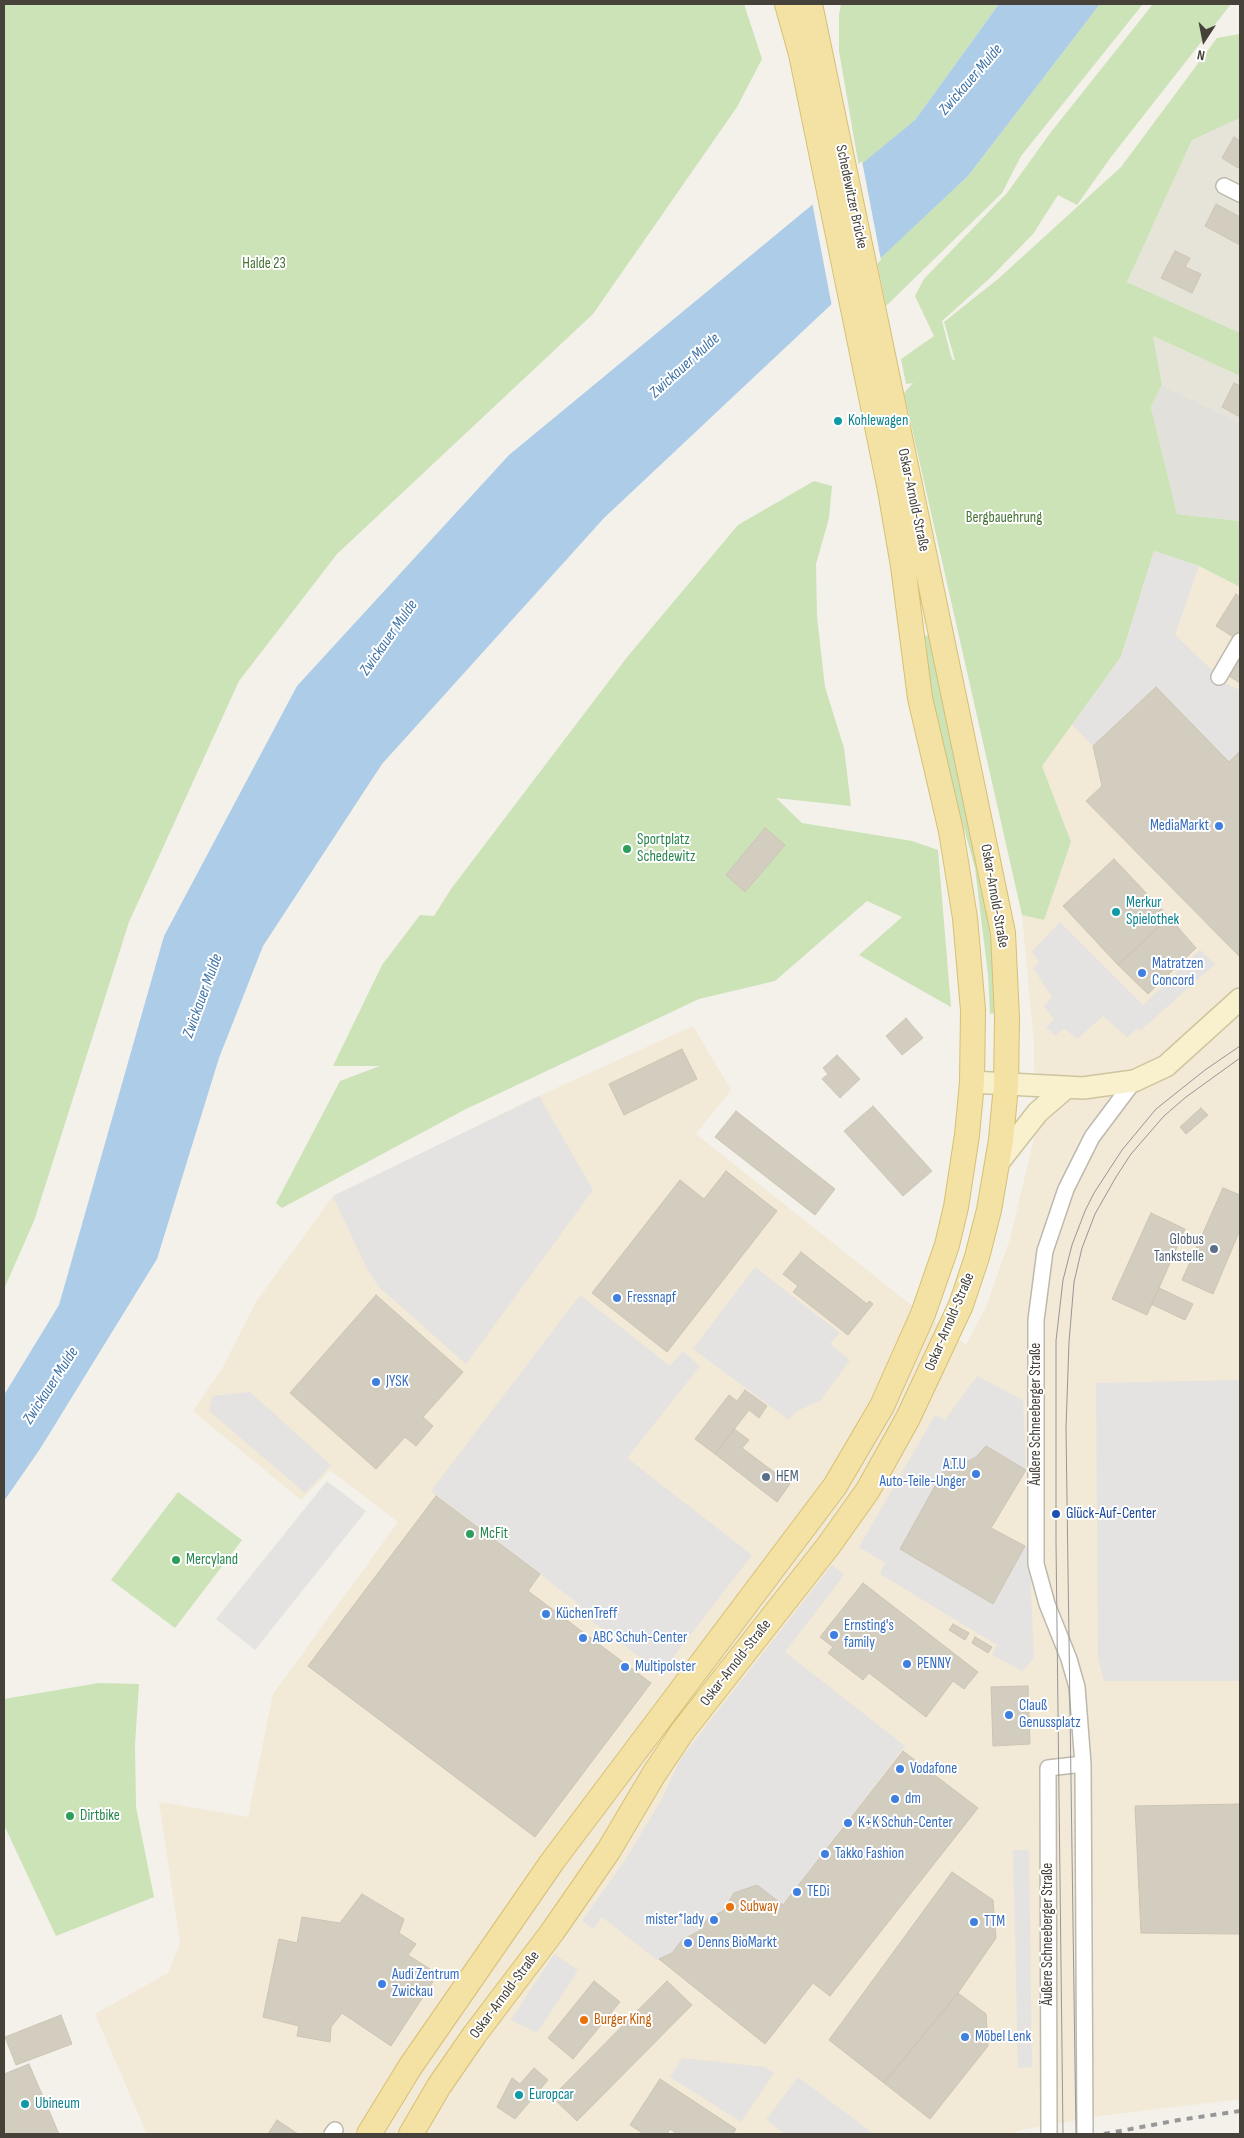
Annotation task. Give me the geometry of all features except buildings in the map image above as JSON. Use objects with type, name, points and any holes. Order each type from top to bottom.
[{"type":"main road","points":[[787,4],[801,54],[818,88]]},
{"type":"main road","name":"Schedewitzer Brücke","points":[[810,4],[816,30],[818,88],[876,370]]},
{"type":"main road","points":[[816,30],[822,4]]},
{"type":"main road","name":"Oskar-Arnold-Straße","points":[[374,2133],[410,2067],[552,1862],[835,1486],[882,1406],[920,1321],[947,1245],[956,1207],[967,1135],[972,1082],[973,1010],[965,918],[951,831],[920,698],[902,557],[890,490],[876,370]]},
{"type":"main road","name":"Oskar-Arnold-Straße","points":[[411,2134],[439,2086],[465,2048],[553,1931],[609,1850],[654,1774],[682,1732],[829,1545],[868,1490],[908,1418],[961,1305],[977,1257],[989,1210],[997,1164],[1006,1085],[1007,1018],[1001,925],[876,370]]},
{"type":"main road","name":"Äußere Schneeberger Straße","points":[[972,1082],[1083,1088],[1134,1081],[1166,1066],[1240,999]]},
{"type":"main road","points":[[997,1164],[1038,1112],[1067,1087]]},
{"type":"street","points":[[1224,186],[1240,194]]},
{"type":"street","points":[[1219,677],[1240,641]]},
{"type":"street","name":"Äußere Schneeberger Straße","points":[[1085,2134],[1083,1764],[1077,1687],[1069,1659],[1047,1604],[1036,1564],[1036,1320],[1045,1251],[1066,1189],[1092,1137],[1134,1081]]},
{"type":"street","name":"Äußere Schneeberger Straße","points":[[1050,2134],[1048,1768],[1083,1764]]},
{"type":"shaded area","points":[[1240,118],[1240,333],[1127,282],[1192,140]]},
{"type":"shaded area","points":[[1153,336],[1240,376],[1240,423],[1162,385]]},
{"type":"shaded area","points":[[1162,385],[1240,423],[1240,521],[1177,514],[1151,407]]},
{"type":"shaded area","name":"Glück-Auf-Center","points":[[1154,551],[1199,566],[1240,587],[1240,2099],[1101,2116],[1021,2130],[1011,2134],[147,2134],[95,2014],[168,1973],[180,1943],[159,1802],[248,1817],[273,1694],[398,1522],[330,1470],[301,1500],[193,1411],[223,1367],[256,1302],[333,1196],[539,1096],[693,1026],[731,1090],[696,1134],[902,1298],[966,1345],[986,1307],[1010,1239],[1035,1134],[1034,1044],[1022,915],[1044,920],[1071,842],[1042,766],[1121,657]]},
{"type":"shaded area","points":[[1154,551],[1199,566],[1175,635],[1227,684],[1240,690],[1240,751],[1229,762],[1156,687],[1093,746],[1072,725],[1121,657]]},
{"type":"shaded area","points":[[1060,922],[1143,1005],[1200,950],[1215,964],[1140,1031],[1138,1028],[1127,1037],[1103,1016],[1077,1039],[1064,1028],[1056,1036],[1046,1027],[1054,1019],[1044,1006],[1052,997],[1033,968],[1039,962],[1032,951]]},
{"type":"shaded area","points":[[539,1096],[593,1190],[466,1364],[379,1287],[366,1267],[333,1196]]},
{"type":"shaded area","points":[[755,1267],[840,1333],[830,1344],[850,1360],[820,1401],[797,1411],[789,1420],[693,1349]]},
{"type":"shaded area","points":[[580,1295],[670,1366],[683,1351],[700,1366],[627,1458],[752,1555],[661,1673],[578,1611],[581,1606],[431,1491]]},
{"type":"shaded area","points":[[977,1376],[1023,1400],[1026,1470],[986,1446],[976,1457],[964,1463],[900,1549],[992,1604],[1025,1546],[1029,1546],[1034,1658],[1022,1671],[992,1655],[997,1645],[880,1574],[885,1563],[859,1547],[935,1415],[945,1420]]},
{"type":"shaded area","points":[[1240,1380],[1240,1681],[1104,1681],[1098,1658],[1096,1383]]},
{"type":"shaded area","points":[[250,1392],[331,1465],[305,1493],[209,1411],[212,1396]]},
{"type":"shaded area","points":[[327,1481],[366,1511],[255,1650],[216,1619]]},
{"type":"shaded area","points":[[832,1565],[844,1575],[785,1652],[905,1746],[783,1905],[735,1893],[723,1911],[708,1918],[699,1931],[682,1940],[672,1953],[657,1960],[602,1917],[593,1929],[582,1921],[625,1860],[661,1801],[681,1758]]},
{"type":"shaded area","points":[[1013,1850],[1029,1850],[1032,2067],[1018,2068]]},
{"type":"shaded area","points":[[554,1954],[578,1970],[537,2033],[511,2020]]},
{"type":"shaded area","points":[[682,2058],[765,2067],[774,2073],[741,2122],[670,2077]]},
{"type":"shaded area","points":[[798,2077],[874,2134],[785,2134],[766,2120]]},
{"type":"green space","name":"Halde 23","points":[[4,4],[744,4],[762,59],[737,107],[593,314],[337,554],[239,681],[129,922],[34,1221],[4,1289]]},
{"type":"green space","points":[[841,4],[999,4],[915,120],[859,167],[839,51],[839,15]]},
{"type":"green space","points":[[1100,4],[1143,4],[1021,156],[1002,193],[886,306],[877,261],[968,176]]},
{"type":"green space","name":"Bergbauehrung","points":[[1153,4],[1231,4],[1111,157],[1077,205],[1058,195],[1033,234],[990,278],[942,321],[951,356],[955,360],[944,322],[998,279],[1121,167],[1217,38],[1240,34],[1240,118],[1192,140],[1127,282],[1240,333],[1240,376],[1153,336],[1162,385],[1151,407],[1177,514],[1240,521],[1240,587],[1199,566],[1154,551],[1121,657],[1042,766],[1071,842],[1044,920],[1022,915],[904,393],[913,383],[906,384],[901,359],[934,336],[915,296],[924,279],[1007,193],[1051,132]]},
{"type":"green space","points":[[814,481],[832,486],[829,518],[816,564],[817,617],[825,687],[844,748],[851,806],[776,798],[802,823],[912,841],[938,850],[951,1007],[859,955],[902,917],[867,901],[775,981],[699,999],[464,1110],[282,1208],[276,1203],[340,1081],[380,1066],[333,1066],[382,965],[420,915],[434,916],[451,889],[628,656],[738,525]]},
{"type":"green space","points":[[928,635],[932,638],[991,928],[997,1012],[990,1014],[988,975],[975,868],[941,745],[920,639]]},
{"type":"green space","name":"Mercyland","points":[[178,1492],[242,1540],[175,1628],[111,1580]]},
{"type":"green space","name":"Dirtbike","points":[[99,1683],[139,1684],[135,1744],[136,1807],[154,1897],[56,1936],[4,1825],[4,1699]]},
{"type":"water","name":"Zwickauer Mulde","points":[[999,4],[1100,4],[968,176],[604,518],[382,764],[263,946],[219,1058],[157,1259],[40,1449],[4,1501],[4,1395],[59,1305],[164,936],[297,686],[509,455],[915,120]]},
{"type":"pier","points":[[862,161],[881,260],[832,307],[812,202]]},
{"type":"tram line","points":[[1063,2134],[1056,1542],[1056,1341],[1063,1280],[1072,1245],[1085,1211],[1094,1193],[1122,1150],[1156,1109],[1205,1070],[1240,1046]]},
{"type":"tram line","points":[[1076,2134],[1066,1428],[1069,1342],[1074,1282],[1082,1248],[1095,1214],[1131,1154],[1164,1116],[1186,1097],[1240,1058]]},
{"type":"railway","points":[[1104,2134],[1240,2111]]},
{"type":"place","name":"Kohlewagen","points":[[838,421]]},
{"type":"place","name":"MediaMarkt","points":[[1219,826]]},
{"type":"place","name":"Sportplatz Schedewitz","points":[[627,849]]},
{"type":"place","name":"Merkur Spielothek","points":[[1116,912]]},
{"type":"place","name":"Matratzen Concord","points":[[1142,973]]},
{"type":"place","name":"Globus Tankstelle","points":[[1214,1249]]},
{"type":"place","name":"Fressnapf","points":[[617,1298]]},
{"type":"place","name":"JYSK","points":[[376,1382]]},
{"type":"place","name":"A.T.U Auto-Teile-Unger","points":[[976,1474]]},
{"type":"place","name":"HEM","points":[[766,1477]]},
{"type":"place","name":"Glück-Auf-Center","points":[[1056,1514]]},
{"type":"place","name":"McFit","points":[[470,1534]]},
{"type":"place","name":"Mercyland","points":[[176,1560]]},
{"type":"place","name":"KüchenTreff","points":[[546,1614]]},
{"type":"place","name":"Ernsting's family","points":[[834,1635]]},
{"type":"place","name":"ABC Schuh-Center","points":[[583,1638]]},
{"type":"place","name":"PENNY","points":[[907,1664]]},
{"type":"place","name":"Multipolster","points":[[625,1667]]},
{"type":"place","name":"Clauß Genussplatz","points":[[1009,1715]]},
{"type":"place","name":"Vodafone","points":[[900,1769]]},
{"type":"place","name":"dm","points":[[895,1799]]},
{"type":"place","name":"Dirtbike","points":[[70,1816]]},
{"type":"place","name":"K+K Schuh-Center","points":[[848,1823]]},
{"type":"place","name":"Takko Fashion","points":[[825,1854]]},
{"type":"place","name":"TEDi","points":[[797,1892]]},
{"type":"place","name":"Subway","points":[[730,1907]]},
{"type":"place","name":"mister*lady","points":[[714,1920]]},
{"type":"place","name":"TTM","points":[[974,1922]]},
{"type":"place","name":"Denns BioMarkt","points":[[688,1943]]},
{"type":"place","name":"Audi Zentrum Zwickau","points":[[382,1984]]},
{"type":"place","name":"Burger King","points":[[584,2020]]},
{"type":"place","name":"Möbel Lenk","points":[[965,2037]]},
{"type":"place","name":"Europcar","points":[[519,2095]]},
{"type":"place","name":"Ubineum","points":[[25,2104]]}]
